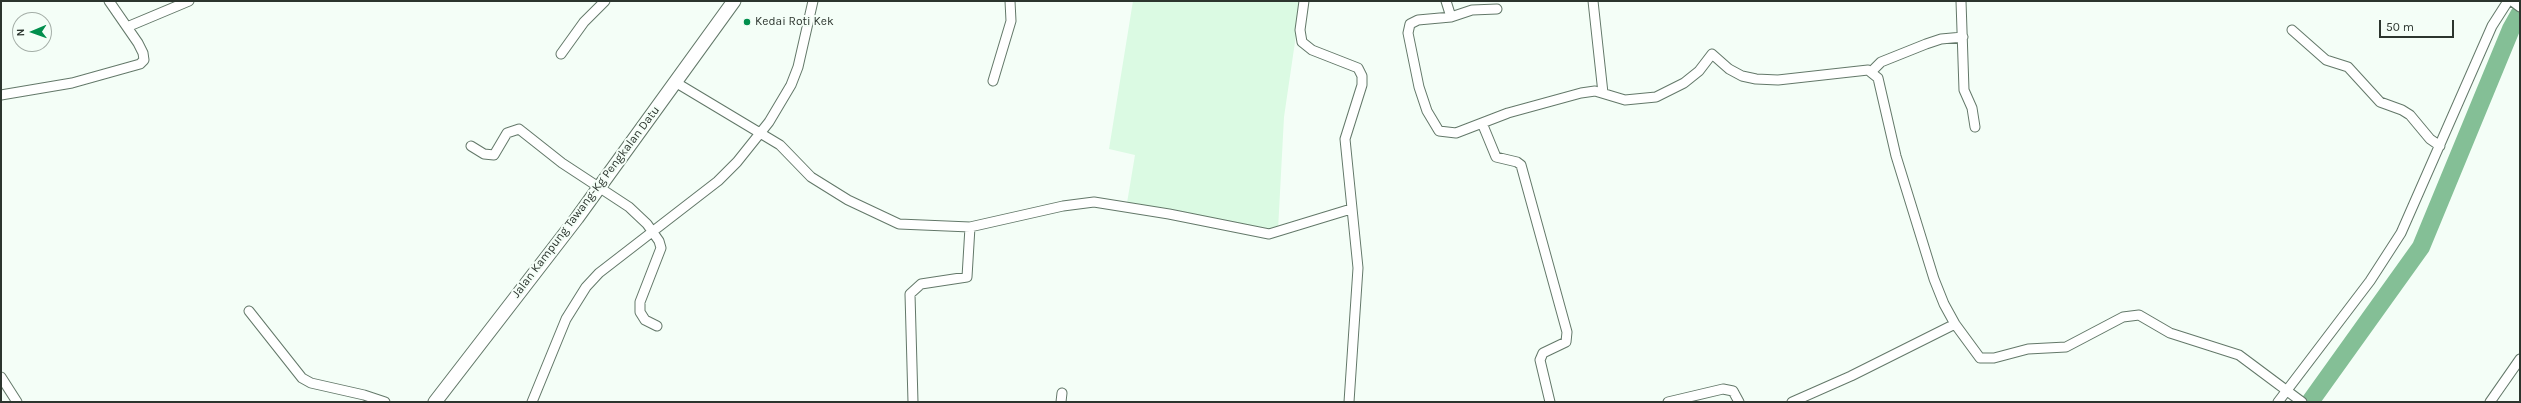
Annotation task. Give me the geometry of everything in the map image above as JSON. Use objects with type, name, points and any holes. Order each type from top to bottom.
[{"type":"street","points":[[1,96],[72,83],[140,64],[144,60],[143,53],[128,27],[109,1]]},
{"type":"street","points":[[128,27],[189,1]]},
{"type":"street","points":[[561,54],[584,22],[605,1]]},
{"type":"street","points":[[532,402],[566,319],[586,287],[599,273],[654,232],[718,181],[737,162],[760,133],[791,85],[796,73],[813,1]]},
{"type":"street","points":[[993,82],[1011,21],[1010,1]]},
{"type":"street","points":[[1304,1],[1300,30],[1302,42],[1312,50],[1358,68],[1362,76],[1362,86],[1345,139],[1358,268],[1349,402]]},
{"type":"street","points":[[1446,1],[1451,17]]},
{"type":"street","points":[[1593,1],[1603,93]]},
{"type":"street","points":[[1961,1],[1964,90],[1972,108],[1975,127]]},
{"type":"street","name":"Jalan Kampung Tawang-Kg Pengkalan Datu","points":[[435,402],[599,188],[730,3]]},
{"type":"street","points":[[2278,402],[2370,281],[2401,233],[2492,26],[2514,4]]},
{"type":"street","points":[[1497,9],[1472,10],[1451,17],[1418,20],[1410,24],[1408,33],[1419,87],[1427,112],[1439,131],[1456,133],[1508,113],[1581,93],[1603,93],[1615,99],[1625,100],[1656,96],[1684,84],[1699,71],[1712,54],[1729,69],[1742,76],[1756,79],[1791,79],[1864,69],[1872,71],[1878,78],[1896,156],[1934,279],[1944,304],[1955,324],[1975,354],[1980,358],[1987,359],[2028,349],[2066,347],[2123,317],[2139,315],[2170,333],[2239,355],[2299,400]]},
{"type":"street","points":[[2292,30],[2326,60],[2348,67],[2380,102],[2402,110],[2410,115],[2430,139],[2440,146]]},
{"type":"street","points":[[1872,71],[1881,62],[1926,44],[1941,39],[1963,37]]},
{"type":"street","points":[[675,82],[786,149],[811,177],[880,216],[906,225],[970,227],[1062,206],[1094,202],[1269,234],[1351,209]]},
{"type":"street","points":[[1482,123],[1496,157],[1517,162],[1521,165],[1567,332],[1566,342],[1543,353],[1540,360],[1550,402]]},
{"type":"street","points":[[471,146],[484,154],[494,155],[507,133],[520,129],[562,163],[629,207],[654,232],[661,248],[640,302],[640,312],[645,320],[658,326]]},
{"type":"street","points":[[913,402],[910,294],[921,284],[967,278],[970,227]]},
{"type":"street","points":[[249,311],[302,378],[312,383],[364,394],[385,402]]},
{"type":"street","points":[[1792,402],[1851,376],[1955,324]]},
{"type":"street","points":[[2490,402],[2520,359]]},
{"type":"street","points":[[1,377],[17,402]]},
{"type":"street","points":[[1668,402],[1723,389],[1733,391],[1739,402]]},
{"type":"shaded area","points":[[1133,1],[1301,1],[1284,117],[1278,230],[1127,203],[1135,155],[1109,149]]},
{"type":"waterway","points":[[2310,402],[2421,247],[2511,29],[2520,13]]},
{"type":"place","name":"Kedai Roti Kek","points":[[747,22]]}]
